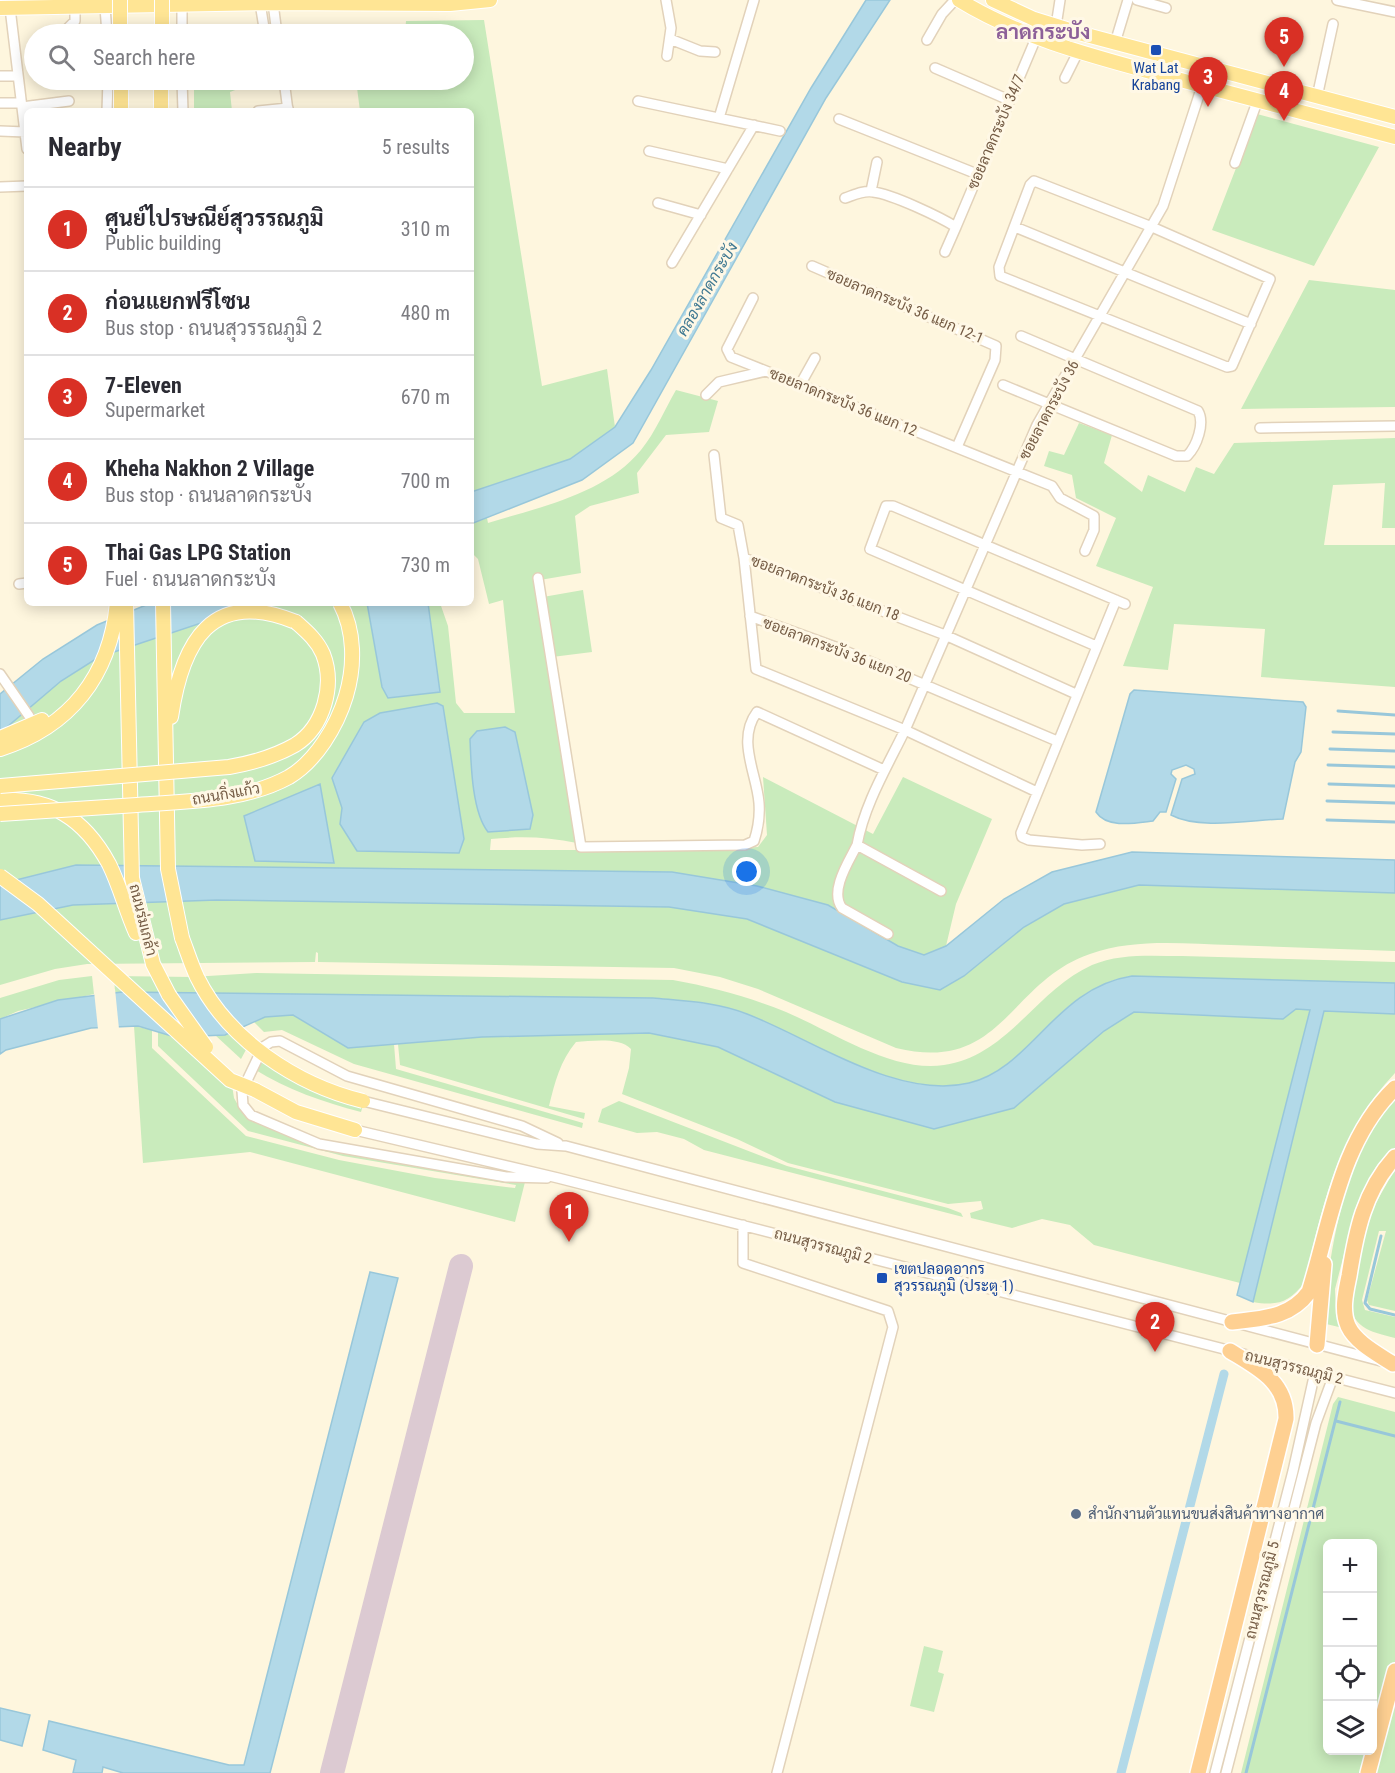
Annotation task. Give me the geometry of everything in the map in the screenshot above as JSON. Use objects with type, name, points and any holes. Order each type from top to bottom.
[{"type":"highway","points":[[1232,1322],[1283,1314],[1302,1301],[1309,1292],[1343,1172],[1359,1136],[1377,1107],[1393,1090]]},
{"type":"highway","points":[[1394,1364],[1366,1346],[1348,1326],[1344,1301],[1356,1233],[1372,1188],[1382,1171],[1395,1157]]},
{"type":"highway","points":[[1317,1345],[1327,1235]]},
{"type":"highway","points":[[1198,1773],[1287,1409],[1284,1397],[1273,1380],[1230,1350]]},
{"type":"highway","points":[[1368,1773],[1395,1671]]},
{"type":"main road","points":[[120,0],[120,24]]},
{"type":"main road","points":[[162,0],[162,24]]},
{"type":"main road","points":[[5,8],[105,7],[141,2],[182,4],[490,0]]},
{"type":"main road","points":[[957,0],[990,18],[1036,38],[1078,52],[1257,102],[1395,136]]},
{"type":"main road","points":[[993,0],[1056,26],[1395,117]]},
{"type":"main road","points":[[1202,86],[1209,68]]},
{"type":"main road","points":[[121,90],[121,108]]},
{"type":"main road","points":[[161,90],[161,108]]},
{"type":"main road","points":[[0,749],[53,725],[82,698],[109,646],[116,606]]},
{"type":"main road","name":"ถนนร่มเกล้า","points":[[126,606],[132,878],[153,964],[169,995],[198,1038],[255,1090],[296,1112],[356,1130]]},
{"type":"main road","points":[[163,606],[168,869],[182,938],[197,977],[237,1030],[268,1056],[316,1086],[363,1101]]},
{"type":"main road","name":"ถนนกิ่งแก้ว","points":[[0,814],[205,800],[261,789],[290,776],[313,756],[329,734],[341,714],[350,685],[351,637],[341,606]]},
{"type":"main road","points":[[0,786],[229,767],[253,763],[276,754],[297,744],[311,729],[322,711],[328,692],[327,672],[323,653],[313,637],[296,622],[276,614],[252,610],[226,615],[203,630],[188,651],[178,675],[165,758]]},
{"type":"main road","points":[[0,738],[51,716],[90,681]]},
{"type":"main road","points":[[0,800],[31,801],[50,805],[63,812],[87,834],[109,865],[135,930],[153,964]]},
{"type":"main road","points":[[0,876],[38,904],[230,1080],[255,1090]]},
{"type":"street","points":[[666,0],[670,39],[667,56]]},
{"type":"street","points":[[719,118],[754,0]]},
{"type":"street","points":[[927,40],[942,14],[957,0]]},
{"type":"street","points":[[1056,26],[1060,0]]},
{"type":"street","points":[[1115,43],[1128,0]]},
{"type":"street","points":[[1137,0],[1166,8]]},
{"type":"street","points":[[1337,0],[1395,12]]},
{"type":"street","points":[[265,24],[266,3]]},
{"type":"street","points":[[266,3],[273,24]]},
{"type":"street","points":[[182,4],[182,24]]},
{"type":"street","points":[[105,7],[106,24]]},
{"type":"street","points":[[5,8],[18,76],[24,125]]},
{"type":"street","points":[[72,24],[75,21],[75,8]]},
{"type":"street","points":[[1317,97],[1333,24]]},
{"type":"street","name":"ซอยลาดกระบัง 34/7","points":[[945,252],[1036,38]]},
{"type":"street","points":[[670,39],[700,51],[715,52]]},
{"type":"street","points":[[1065,78],[1078,52]]},
{"type":"street","points":[[934,68],[1009,100]]},
{"type":"street","points":[[0,76],[18,76]]},
{"type":"street","name":"ซอยลาดกระบัง 36","points":[[888,934],[842,908],[838,903],[838,889],[857,845],[860,827],[884,770],[905,730],[963,590],[1016,472],[1050,404],[1168,195],[1202,86]]},
{"type":"street","points":[[107,108],[108,90]]},
{"type":"street","points":[[182,90],[183,108]]},
{"type":"street","points":[[285,90],[288,108]]},
{"type":"street","points":[[0,103],[21,105],[69,101]]},
{"type":"street","points":[[638,101],[780,131]]},
{"type":"street","points":[[1235,164],[1257,102]]},
{"type":"street","points":[[839,119],[978,174]]},
{"type":"street","points":[[672,263],[754,125]]},
{"type":"street","points":[[0,131],[24,132]]},
{"type":"street","points":[[649,151],[728,169]]},
{"type":"street","points":[[871,191],[877,162]]},
{"type":"street","points":[[1034,181],[1152,227],[1270,279],[1232,366],[1227,367],[1000,276],[999,267],[1030,185],[1034,181]]},
{"type":"street","points":[[0,187],[24,186]]},
{"type":"street","points":[[845,198],[871,191],[943,219],[956,227]]},
{"type":"street","points":[[658,203],[700,215]]},
{"type":"street","points":[[1015,227],[1251,324]]},
{"type":"street","name":"ซอยลาดกระบัง 36 แยก 12-1","points":[[812,266],[996,346],[995,360],[957,447]]},
{"type":"street","name":"ซอยลาดกระบัง 36 แยก 12","points":[[753,298],[728,349],[728,354],[1052,486],[1060,498],[1092,513],[1095,520],[1094,530],[1085,551]]},
{"type":"street","points":[[1003,385],[1176,456],[1187,456],[1196,442],[1201,418],[1198,411],[1021,336]]},
{"type":"street","points":[[800,385],[815,358]]},
{"type":"street","points":[[706,395],[719,382],[766,371]]},
{"type":"street","points":[[1260,428],[1395,426]]},
{"type":"street","name":"ซอยลาดกระบัง 36 แยก 18","points":[[714,454],[721,518],[738,525],[744,558],[945,635],[1076,694]]},
{"type":"street","points":[[1096,646],[870,549],[889,505],[1121,602],[1096,646],[1023,825],[1022,837],[1082,845],[1100,843]]},
{"type":"street","points":[[744,558],[756,669],[905,730],[1037,792]]},
{"type":"street","points":[[538,578],[581,847],[745,845],[754,841],[758,828],[759,804],[756,782],[748,762],[748,745],[751,720],[757,712],[884,770]]},
{"type":"street","name":"ซอยลาดกระบัง 36 แยก 20","points":[[750,616],[924,683],[1057,741]]},
{"type":"street","points":[[1,676],[29,716]]},
{"type":"street","points":[[857,845],[941,891]]},
{"type":"street","points":[[558,1178],[519,1179],[319,1144],[251,1115],[243,1105],[242,1091],[263,1047],[271,1042],[280,1041],[347,1076],[522,1126],[566,1146]]},
{"type":"street","name":"ถนนสุวรรณภูมิ 2","points":[[363,1101],[537,1144],[566,1146],[1394,1364]]},
{"type":"street","name":"ถนนสุวรรณภูมิ 2","points":[[356,1130],[558,1178],[1395,1392]]},
{"type":"street","points":[[743,1225],[743,1263],[888,1311],[893,1327],[777,1773]]},
{"type":"street","name":"ถนนสุวรรณภูมิ 5","points":[[1215,1773],[1293,1471],[1315,1372]]},
{"type":"street","name":"ถนนสุวรรณภูมิ 5","points":[[1226,1773],[1316,1423],[1333,1377]]},
{"type":"green space","points":[[484,20],[542,386],[607,369],[615,427],[570,459],[474,491],[474,108],[360,108],[357,90],[474,90],[474,24],[406,24],[406,21]]},
{"type":"green space","points":[[194,90],[235,90],[230,92],[232,108],[194,108]]},
{"type":"green space","points":[[1257,114],[1379,147],[1314,266],[1212,230]]},
{"type":"green space","points":[[1309,280],[1395,290],[1395,407],[1241,409]]},
{"type":"green space","points":[[676,390],[718,401],[709,432],[666,435],[637,473],[639,493],[590,506],[575,516],[581,573],[540,580],[543,597],[583,590],[592,652],[552,657],[577,843],[545,838],[502,838],[491,839],[490,850],[705,850],[758,847],[767,835],[763,777],[873,834],[903,777],[992,819],[956,904],[946,946],[924,955],[898,946],[828,905],[672,872],[76,865],[0,884],[0,733],[61,681],[99,657],[252,606],[368,606],[382,687],[388,698],[440,692],[428,606],[441,606],[448,626],[456,703],[464,713],[515,713],[503,600],[489,604],[478,559],[474,555],[474,523],[487,518],[488,523],[550,504],[590,488],[609,478],[626,465],[641,450]],"holes":[[[364,722],[340,824],[355,741]]]},
{"type":"green space","points":[[1079,423],[1112,435],[1104,463],[1142,492],[1148,475],[1185,492],[1196,467],[1214,474],[1234,443],[1395,438],[1395,528],[1382,528],[1385,483],[1333,485],[1324,545],[1395,545],[1395,687],[1261,677],[1265,629],[1174,624],[1168,670],[1123,666],[1153,587],[1096,566],[1116,518],[1076,498],[1072,475],[1044,466],[1049,451],[1064,455]]},
{"type":"green space","points":[[1139,885],[1395,893],[1395,951],[1178,943],[1142,944],[1107,949],[1090,954],[1063,967],[1040,984],[983,1037],[960,1048],[932,1053],[896,1048],[758,989],[720,977],[674,968],[318,962],[316,952],[315,962],[87,964],[55,969],[0,985],[0,920],[73,905],[217,900],[669,907],[747,919],[902,982],[964,976],[1024,927],[1064,904]]},
{"type":"green space","points":[[1182,956],[1395,962],[1395,983],[1132,976],[1105,983],[1083,996],[1063,1011],[1010,1062],[991,1075],[969,1083],[941,1086],[913,1083],[884,1075],[747,1014],[700,1003],[653,998],[115,992],[114,976],[192,977],[256,973],[673,980],[716,989],[758,1002],[786,1012],[884,1057],[924,1066],[944,1065],[966,1059],[986,1049],[1004,1036],[1054,990],[1072,976],[1092,965],[1125,957]]},
{"type":"green space","points":[[92,976],[94,994],[18,1011],[0,1019],[0,998],[59,980]]},
{"type":"green space","points":[[1296,1009],[1310,1010],[1240,1283],[1094,1245],[1070,1225],[1042,1219],[1012,1228],[971,1218],[970,1213],[983,1209],[981,1201],[948,1204],[788,1163],[737,1139],[622,1094],[631,1049],[613,1041],[576,1042],[562,1064],[556,1080],[549,1106],[585,1113],[584,1119],[400,1065],[398,1044],[482,1037],[649,1033],[718,1047],[835,1102],[1014,1108],[1104,1031],[1134,1012],[1283,1019]]},
{"type":"green space","points":[[1324,1011],[1395,1014],[1395,1073],[1359,1121],[1335,1171],[1318,1225],[1304,1283],[1293,1295],[1282,1302],[1269,1304],[1253,1302]]},
{"type":"green space","points":[[293,1015],[348,1048],[394,1044],[396,1069],[583,1123],[582,1128],[354,1064],[282,1030],[264,1032],[254,1022],[265,1017]]},
{"type":"green space","points":[[134,1026],[152,1030],[152,1048],[246,1136],[339,1160],[435,1178],[515,1188],[516,1185],[343,1156],[248,1131],[158,1046],[158,1032],[175,1037],[232,1085],[234,1098],[239,1107],[250,1117],[297,1139],[525,1182],[515,1222],[250,1152],[143,1163]]},
{"type":"green space","points":[[233,1031],[248,1046],[241,1059],[215,1035]]},
{"type":"green space","points":[[260,1056],[363,1105],[361,1112],[306,1095],[254,1069]]},
{"type":"green space","points":[[1395,1096],[1395,1148],[1376,1167],[1357,1204],[1335,1289],[1336,1316],[1343,1328],[1322,1323],[1330,1263],[1342,1204],[1351,1175],[1377,1121]]},
{"type":"green space","points":[[619,1101],[787,1166],[948,1208],[961,1213],[963,1217],[704,1150],[684,1139],[657,1132],[637,1133],[598,1122],[602,1109]]},
{"type":"green space","points":[[1395,1169],[1395,1311],[1369,1305],[1367,1300],[1386,1231],[1379,1231],[1362,1300],[1365,1310],[1395,1317],[1395,1338],[1369,1330],[1358,1322],[1353,1316],[1348,1297],[1373,1208]]},
{"type":"green space","points":[[1338,1397],[1395,1412],[1395,1773],[1241,1773],[1333,1404]]},
{"type":"green space","points":[[924,1646],[943,1651],[938,1672],[944,1674],[934,1712],[910,1706]]},
{"type":"water","name":"คลองลาดกระบัง","points":[[866,0],[890,0],[826,98],[633,443],[582,480],[474,523],[474,491],[570,459],[615,427],[651,370],[811,88]]},
{"type":"water","points":[[144,606],[252,606],[99,657],[61,681],[0,733],[0,694],[43,659],[97,625]]},
{"type":"water","points":[[368,606],[428,606],[440,692],[388,698],[382,687]]},
{"type":"water","points":[[1134,690],[1303,702],[1306,707],[1301,752],[1295,762],[1283,819],[1210,823],[1183,820],[1171,815],[1182,779],[1195,774],[1194,769],[1186,765],[1172,770],[1171,774],[1176,779],[1166,812],[1160,812],[1153,821],[1122,824],[1107,821],[1101,817],[1096,812],[1130,694]]},
{"type":"water","points":[[437,703],[443,706],[464,839],[459,853],[357,851],[340,824],[342,808],[332,778],[364,722],[380,713]]},
{"type":"water","points":[[505,727],[515,732],[533,815],[530,829],[488,832],[476,801],[470,739],[477,731]]},
{"type":"water","points":[[320,784],[334,863],[255,861],[244,816]]},
{"type":"water","points":[[1132,852],[1395,860],[1395,893],[1139,885],[1064,904],[1024,927],[964,976],[940,990],[902,982],[747,919],[669,907],[217,900],[73,905],[0,920],[0,884],[76,865],[672,872],[757,886],[828,905],[898,946],[924,955],[946,946],[1004,899],[1052,872]]},
{"type":"water","points":[[1132,976],[1395,983],[1395,1014],[1324,1011],[1253,1302],[1237,1295],[1310,1010],[1296,1009],[1283,1019],[1134,1012],[1104,1031],[1014,1108],[934,1129],[835,1102],[718,1047],[649,1033],[482,1037],[348,1048],[293,1015],[265,1017],[225,1035],[175,1037],[138,1026],[91,1028],[6,1050],[0,1054],[0,1019],[58,1000],[122,992],[653,998],[736,1010],[884,1075],[913,1083],[941,1086],[969,1083],[991,1075],[1010,1062],[1063,1011],[1083,996],[1105,983]]},
{"type":"water","points":[[370,1272],[398,1278],[270,1773],[123,1773],[103,1767],[102,1773],[73,1773],[76,1760],[43,1750],[49,1721],[229,1765],[244,1765]]},
{"type":"water","points":[[0,1708],[30,1715],[22,1746],[0,1740]]},
{"type":"pier","points":[[115,989],[119,1029],[98,1029],[94,991]]},
{"type":"waterway","points":[[1338,711],[1395,715]]},
{"type":"waterway","points":[[1333,732],[1395,734]]},
{"type":"waterway","points":[[1330,749],[1395,751]]},
{"type":"waterway","points":[[1328,765],[1395,767]]},
{"type":"waterway","points":[[1329,784],[1395,786]]},
{"type":"waterway","points":[[1327,801],[1395,803]]},
{"type":"waterway","points":[[1327,820],[1395,822]]},
{"type":"waterway","points":[[1381,1236],[1365,1303],[1370,1309],[1395,1315]]},
{"type":"waterway","points":[[1121,1773],[1224,1374]]},
{"type":"waterway","points":[[1246,1773],[1340,1402]]},
{"type":"waterway","points":[[1336,1421],[1395,1436]]},
{"type":"taxiway","points":[[332,1773],[461,1266]]},
{"type":"place","name":"Wat Lat Krabang","points":[[1156,50]]},
{"type":"place","name":"Thai Gas LPG Station","points":[[1284,67]]},
{"type":"place","name":"7-Eleven","points":[[1208,107]]},
{"type":"place","name":"Kheha Nakhon 2 Village","points":[[1284,121]]},
{"type":"place","name":"ศูนย์ไปรษณีย์สุวรรณภูมิ","points":[[569,1242]]},
{"type":"place","name":"เขตปลอดอากร สุวรรณภูมิ (ประตู 1)","points":[[882,1278]]},
{"type":"place","name":"ก่อนแยกฟรีโซน","points":[[1155,1352]]},
{"type":"place","name":"สำนักงานตัวแทนขนส่งสินค้าทางอากาศ","points":[[1076,1514]]},
{"type":"district","name":"ลาดกระบัง","points":[[1043,32]]}]
